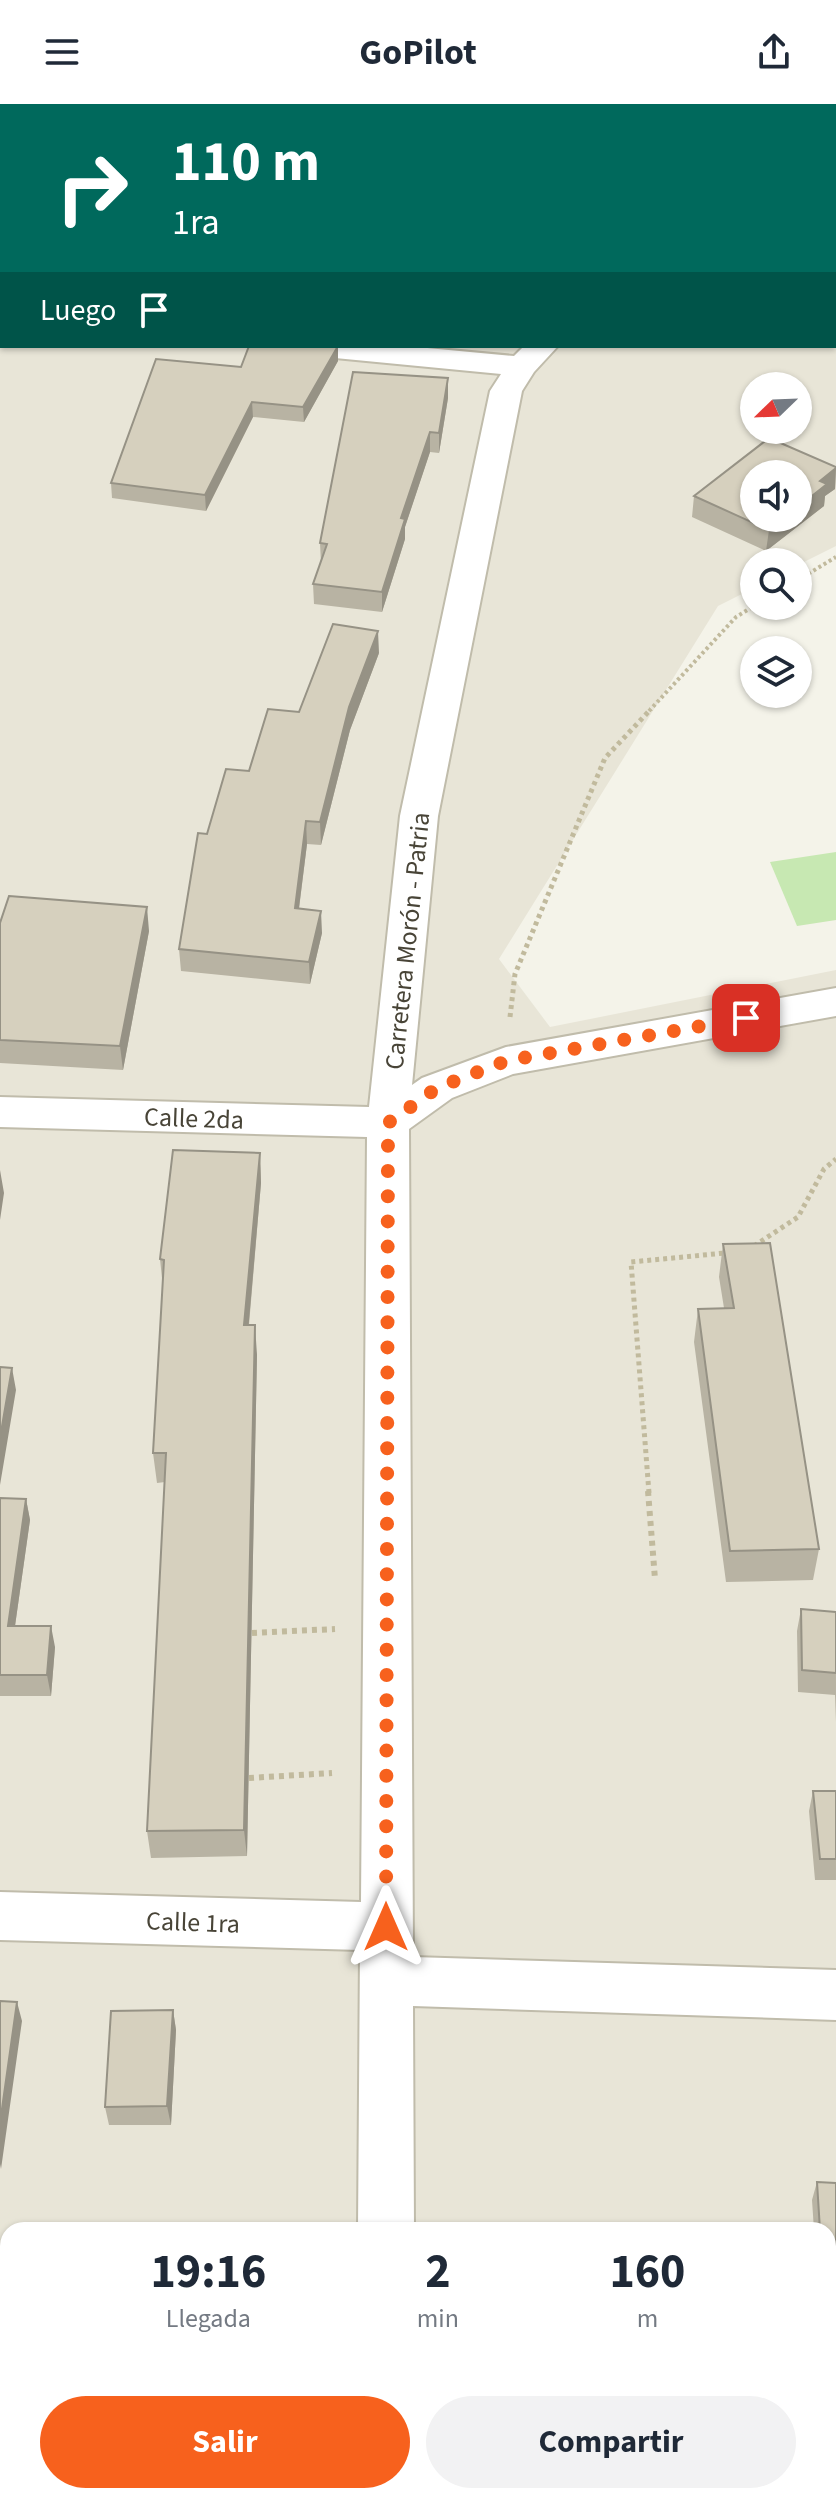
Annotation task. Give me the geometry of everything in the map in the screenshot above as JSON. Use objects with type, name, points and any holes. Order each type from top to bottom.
[{"type":"street","points":[[350,348],[532,356]]},
{"type":"street","name":"Carretera Morón - Patria","points":[[386,2222],[388,1123],[419,816],[506,391],[532,356]]},
{"type":"street","points":[[388,1123],[437,1088],[506,1061],[836,1002]]},
{"type":"street","name":"Calle 2da","points":[[0,1112],[388,1123]]},
{"type":"street","name":"Calle 1ra","points":[[0,1916],[386,1927]]},
{"type":"street","points":[[386,1981],[836,1995]]},
{"type":"path","points":[[812,572],[836,557]]},
{"type":"path","points":[[506,1061],[515,974],[605,758],[740,615]]},
{"type":"path","points":[[745,1251],[798,1217],[824,1169],[836,1159]]},
{"type":"path","points":[[655,1579],[631,1262],[731,1253]]},
{"type":"path","points":[[252,1633],[386,1628]]},
{"type":"path","points":[[249,1778],[386,1770]]},
{"type":"shaded area","points":[[0,348],[836,348],[836,546],[812,558],[812,548],[740,548],[740,595],[718,606],[499,959],[550,1027],[836,970],[836,2222],[0,2222]]},
{"type":"green space","points":[[836,852],[836,920],[797,926],[770,862]]},
{"type":"building","points":[[248,348],[337,348],[303,407],[252,402],[205,495],[111,483],[156,359],[241,367]]},
{"type":"building","points":[[353,372],[448,378],[439,433],[430,432],[401,518],[405,519],[382,592],[313,584],[327,544],[320,543]]},
{"type":"building","points":[[761,444],[783,444],[836,468],[820,481],[827,484],[812,496],[812,460],[741,460]]},
{"type":"building","points":[[740,460],[740,517],[694,496]]},
{"type":"building","points":[[333,624],[378,631],[349,707],[320,822],[306,821],[295,908],[321,911],[309,962],[179,949],[198,833],[207,834],[226,769],[249,771],[268,709],[299,712]]},
{"type":"building","points":[[9,896],[147,907],[120,1046],[0,1040],[0,923]]},
{"type":"building","points":[[173,1150],[260,1153],[244,1325],[255,1325],[244,1830],[147,1831],[166,1453],[153,1453],[164,1260],[160,1259]]},
{"type":"building","points":[[770,1243],[819,1549],[730,1551],[698,1309],[734,1308],[723,1244]]},
{"type":"building","points":[[0,1367],[12,1368],[0,1438]]},
{"type":"building","points":[[0,1498],[26,1499],[8,1626],[51,1626],[47,1675],[0,1675]]},
{"type":"building","points":[[801,1609],[836,1612],[836,1673],[802,1670]]},
{"type":"building","points":[[813,1791],[836,1791],[836,1859],[820,1859]]},
{"type":"building","points":[[0,2001],[17,2002],[0,2123]]},
{"type":"building","points":[[173,2010],[167,2106],[105,2107],[111,2011]]},
{"type":"building","points":[[817,2182],[836,2183],[836,2222],[820,2222]]},
{"type":"route","points":[[386,1927],[388,1123],[437,1088],[506,1061],[746,1018]]}]
